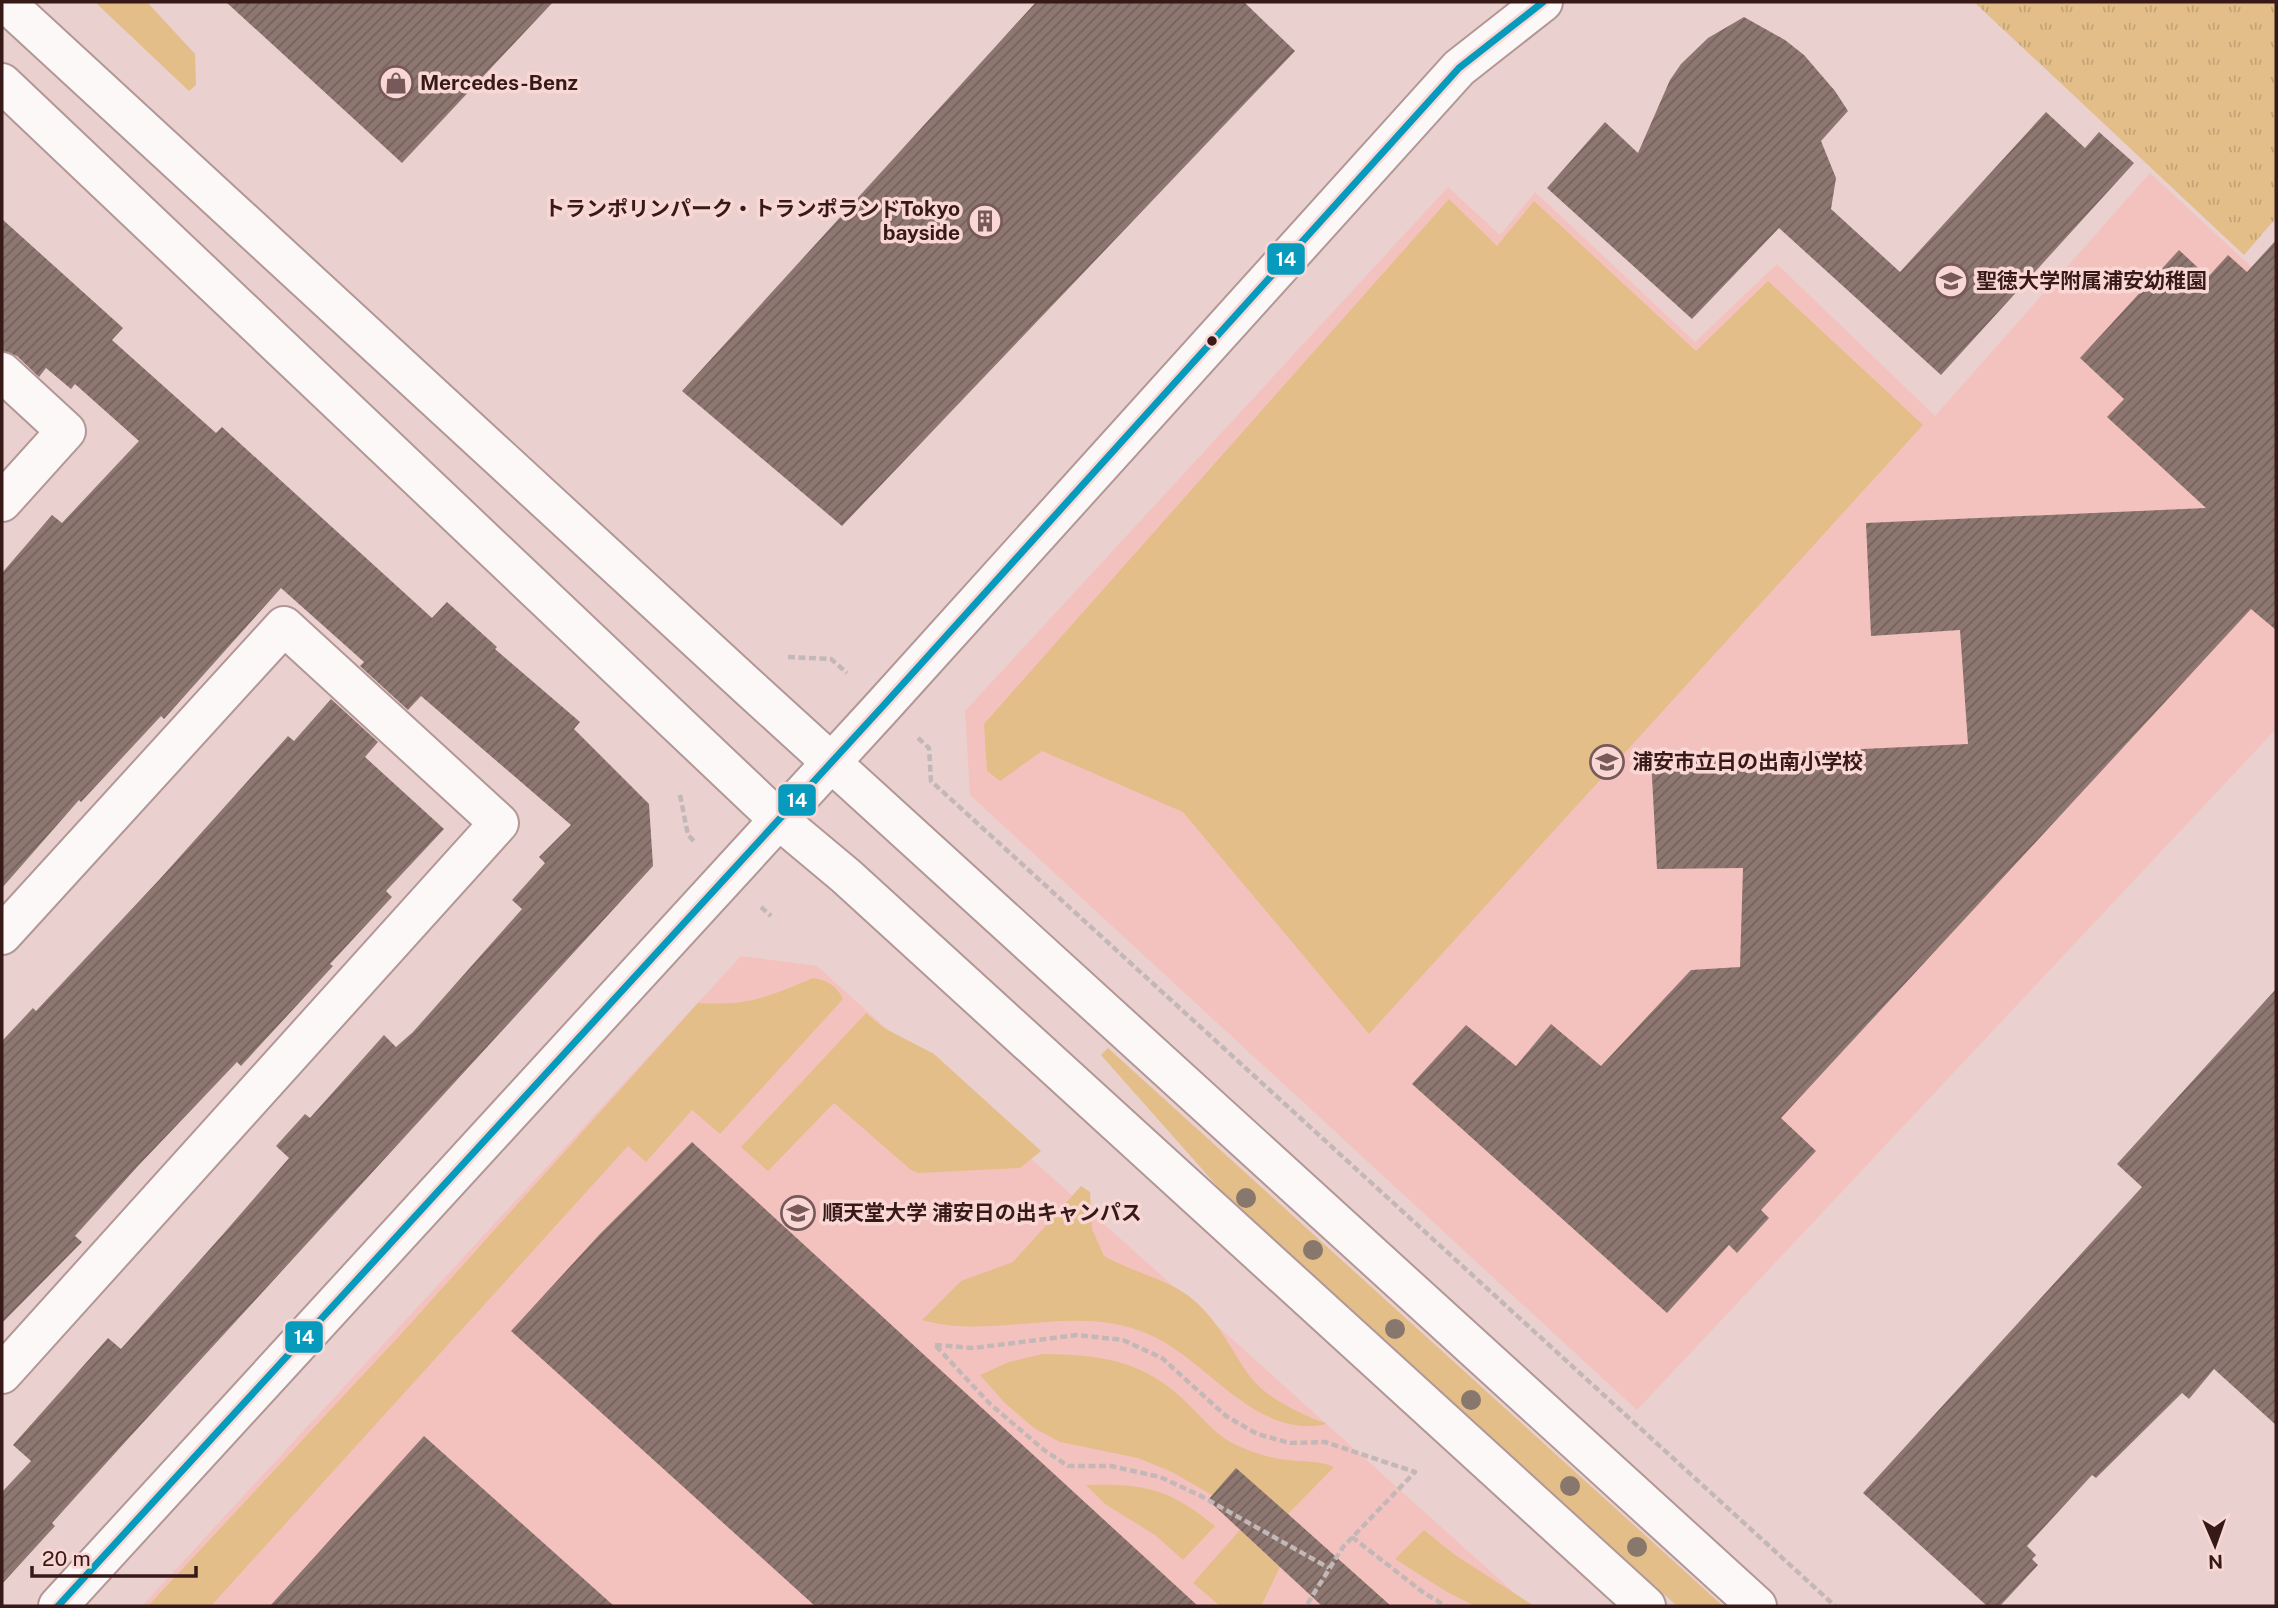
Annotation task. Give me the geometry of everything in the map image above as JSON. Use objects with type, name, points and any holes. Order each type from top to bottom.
[{"type":"street","points":[[5,2],[832,762],[1757,1606]]},
{"type":"street","points":[[58,1606],[832,762],[1459,68],[1543,2]]},
{"type":"street","points":[[2,83],[779,820],[867,894],[1646,1606]]},
{"type":"street","points":[[2,372],[66,431],[2,502]]},
{"type":"street","points":[[2,935],[284,626],[499,823],[2,1374]]},
{"type":"path","points":[[1306,1606],[1352,1537],[1415,1472],[1325,1442],[1290,1443],[1257,1434],[1226,1416],[1162,1358],[1123,1340],[1077,1335],[974,1348],[935,1345],[989,1403],[1044,1450],[1068,1466],[1111,1466],[1160,1477],[1199,1495],[1329,1569]]},
{"type":"path","points":[[1352,1537],[1424,1593],[1446,1606]]},
{"type":"shaded area","name":"浦安市立日の出南小学校","points":[[2150,173],[2276,290],[2276,729],[1637,1410],[970,795],[965,711],[1448,187],[1500,235],[1535,192],[1695,342],[1777,264],[1935,416]]},
{"type":"shaded area","name":"順天堂大学 浦安日の出キャンパス","points":[[741,956],[817,966],[1529,1606],[142,1606]]},
{"type":"green space","points":[[95,2],[147,2],[195,54],[196,85],[189,91]]},
{"type":"green space","points":[[1974,2],[2276,2],[2276,218],[2244,255]]},
{"type":"green space","points":[[1449,199],[1497,246],[1534,201],[1696,351],[1768,281],[1923,425],[1369,1034],[1183,812],[1042,751],[1000,781],[987,771],[984,724]]},
{"type":"green space","points":[[813,978],[831,984],[843,999],[720,1134],[692,1110],[646,1162],[628,1146],[211,1606],[148,1606],[402,1333],[698,1003],[731,1003],[757,999]]},
{"type":"green space","points":[[866,1013],[884,1028],[934,1054],[1041,1151],[1020,1168],[919,1173],[911,1170],[834,1103],[768,1171],[741,1147]]},
{"type":"green space","points":[[1108,1048],[1723,1606],[1677,1606],[1225,1195],[1101,1055]]},
{"type":"green space","points":[[1081,1186],[1090,1192],[1092,1229],[1104,1256],[1186,1294],[1211,1318],[1253,1381],[1293,1410],[1327,1424],[1301,1426],[1277,1420],[1254,1409],[1170,1346],[1148,1334],[1120,1325],[1063,1321],[978,1327],[922,1320],[961,1281],[1013,1262]]},
{"type":"green space","points":[[1043,1354],[1100,1358],[1134,1367],[1166,1385],[1230,1442],[1272,1458],[1316,1462],[1334,1467],[1288,1514],[1212,1495],[1172,1472],[1138,1458],[1060,1442],[1034,1428],[1005,1403],[980,1375],[1009,1362]]},
{"type":"green space","points":[[1086,1485],[1125,1485],[1156,1491],[1184,1504],[1215,1526],[1183,1560],[1155,1535],[1105,1504]]},
{"type":"green space","points":[[1240,1530],[1280,1567],[1261,1606],[1220,1606],[1193,1583]]},
{"type":"green space","points":[[1424,1530],[1455,1555],[1534,1606],[1475,1606],[1447,1592],[1395,1559]]},
{"type":"building","name":"Mercedes-Benz","points":[[226,2],[553,2],[402,163]]},
{"type":"building","name":"トランポリンパーク・トランポランドTokyo bayside","points":[[1036,2],[1244,2],[1295,51],[842,526],[682,391]]},
{"type":"building","points":[[1744,17],[1785,40],[1804,55],[1835,91],[1848,111],[1821,141],[1836,178],[1831,209],[1900,272],[2046,112],[2085,148],[2099,132],[2134,163],[1941,375],[1779,228],[1692,319],[1547,188],[1605,122],[1638,153],[1670,80],[1681,64],[1708,38]]},
{"type":"building","points":[[2,219],[123,328],[112,340],[216,433],[222,427],[432,618],[447,602],[497,647],[495,649],[580,722],[574,729],[649,804],[653,866],[127,1440],[52,1523],[55,1526],[2,1584],[2,1492],[31,1461],[13,1445],[108,1338],[121,1349],[225,1232],[289,1158],[276,1146],[305,1114],[310,1118],[384,1035],[396,1047],[413,1032],[522,909],[512,900],[545,863],[539,857],[571,825],[421,696],[408,710],[360,666],[364,662],[281,588],[164,719],[161,716],[81,802],[79,800],[2,888],[2,573],[52,515],[62,523],[139,441],[75,384],[71,389],[46,368],[39,377],[17,356],[2,351]]},
{"type":"building","points":[[2276,240],[2276,630],[2251,609],[1781,1118],[1816,1151],[1761,1210],[1769,1218],[1737,1253],[1729,1245],[1667,1313],[1412,1084],[1466,1025],[1516,1066],[1551,1024],[1601,1066],[1691,970],[1740,967],[1743,868],[1657,869],[1651,759],[1968,744],[1960,630],[1871,636],[1866,523],[2206,508],[2107,417],[2124,399],[2080,358],[2179,250],[2208,277],[2228,255],[2247,272]]},
{"type":"building","points":[[331,699],[378,742],[365,757],[444,829],[386,891],[392,897],[330,964],[333,966],[241,1066],[237,1062],[137,1167],[75,1236],[82,1242],[2,1323],[2,1041],[33,1008],[36,1011],[159,880],[288,736],[294,741]]},
{"type":"building","points":[[2276,989],[2276,1425],[2214,1369],[2189,1399],[2182,1393],[2096,1478],[2092,1475],[2027,1546],[2036,1555],[2032,1559],[2038,1565],[2000,1606],[1987,1606],[1863,1493],[2142,1187],[2117,1164]]},
{"type":"building","points":[[692,1142],[1198,1606],[815,1606],[511,1331],[599,1235]]},
{"type":"building","points":[[424,1436],[614,1606],[270,1606]]},
{"type":"building","points":[[1236,1468],[1391,1606],[1322,1606],[1208,1500]]},
{"type":"transit line","name":"14","points":[[58,1606],[883,706],[1459,68],[1543,2]]},
{"type":"place","name":"Mercedes-Benz","points":[[396,83]]},
{"type":"place","name":"トランポリンパーク・トランポランドTokyo bayside","points":[[985,221]]},
{"type":"place","name":"聖徳大学附属浦安幼稚園","points":[[1951,281]]},
{"type":"place","name":"浦安市立日の出南小学校","points":[[1607,762]]},
{"type":"place","name":"順天堂大学 浦安日の出キャンパス","points":[[798,1213]]}]
